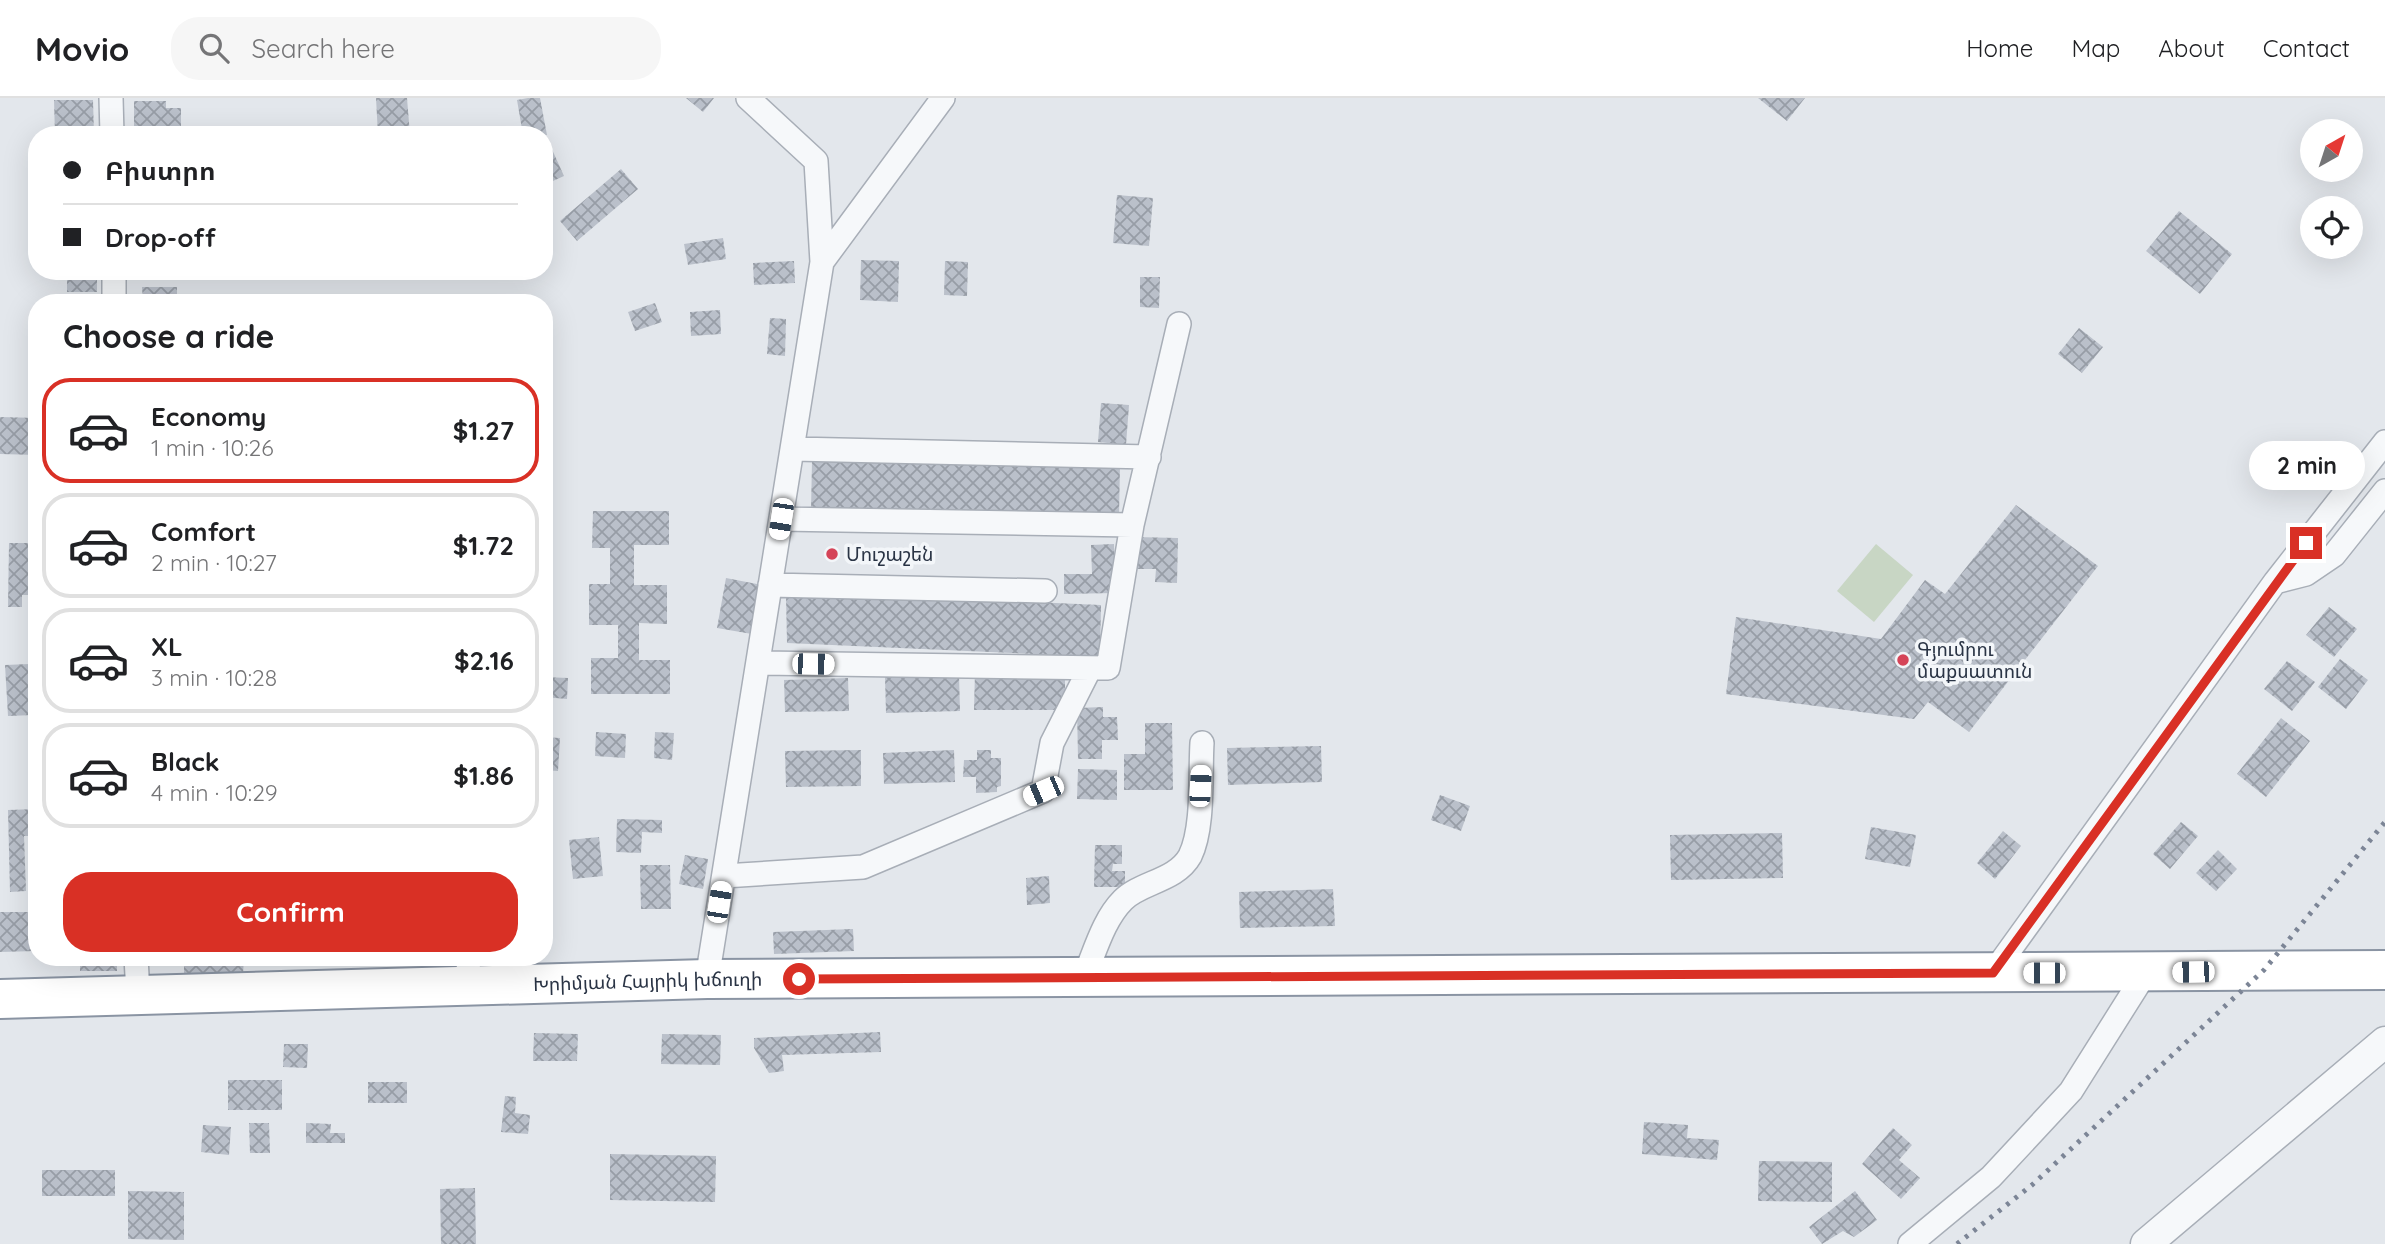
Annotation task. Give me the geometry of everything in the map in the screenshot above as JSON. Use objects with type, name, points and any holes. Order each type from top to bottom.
[{"type":"highway","name":"Խրիմյան Հայրիկ խճուղի","points":[[0,999],[137,976],[468,972],[707,979],[2385,970]]},
{"type":"street","points":[[111,98],[112,126]]},
{"type":"street","points":[[707,979],[822,262],[816,161],[748,98]]},
{"type":"street","points":[[822,262],[943,98]]},
{"type":"street","points":[[758,663],[1108,668],[1132,525],[1179,324]]},
{"type":"street","points":[[1993,973],[2275,582],[2385,442]]},
{"type":"street","points":[[794,449],[1149,457]]},
{"type":"street","points":[[2275,582],[2306,574],[2334,555],[2385,491]]},
{"type":"street","points":[[781,519],[1132,525]]},
{"type":"street","points":[[770,585],[1045,591]]},
{"type":"street","points":[[723,876],[863,867],[1043,791],[1052,743],[1090,668]]},
{"type":"street","points":[[1084,977],[1110,915],[1125,898],[1173,872],[1189,857],[1198,829],[1202,743]]},
{"type":"street","points":[[1910,1244],[1991,1177],[2071,1091],[2146,972]]},
{"type":"street","points":[[2146,1244],[2385,1042]]},
{"type":"green space","points":[[1876,544],[1913,575],[1874,622],[1837,591]]},
{"type":"building","points":[[376,98],[407,98],[409,126],[378,126]]},
{"type":"building","points":[[540,98],[545,126],[521,126],[517,100]]},
{"type":"building","points":[[686,98],[714,98],[703,112]]},
{"type":"building","points":[[1758,98],[1805,98],[1787,121]]},
{"type":"building","points":[[54,100],[93,100],[94,126],[55,126]]},
{"type":"building","points":[[134,101],[166,101],[166,108],[181,108],[181,126],[134,126]]},
{"type":"building","points":[[553,152],[564,176],[553,181]]},
{"type":"building","points":[[621,169],[638,189],[577,241],[560,221]]},
{"type":"building","points":[[1117,195],[1153,198],[1149,246],[1113,243]]},
{"type":"building","points":[[2179,211],[2232,254],[2200,294],[2146,251]]},
{"type":"building","points":[[723,238],[726,259],[688,265],[684,244]]},
{"type":"building","points":[[861,260],[899,261],[898,302],[860,300]]},
{"type":"building","points":[[794,261],[795,283],[754,285],[753,263]]},
{"type":"building","points":[[945,261],[968,262],[967,296],[944,295]]},
{"type":"building","points":[[1140,277],[1160,277],[1159,308],[1140,307]]},
{"type":"building","points":[[67,280],[97,280],[97,292],[67,292]]},
{"type":"building","points":[[142,287],[177,287],[177,294],[142,294]]},
{"type":"building","points":[[655,303],[662,322],[635,331],[628,312]]},
{"type":"building","points":[[720,310],[721,334],[691,336],[690,312]]},
{"type":"building","points":[[770,318],[786,319],[785,356],[767,354]]},
{"type":"building","points":[[2079,328],[2103,347],[2082,373],[2058,354]]},
{"type":"building","points":[[1101,403],[1129,405],[1126,445],[1098,442]]},
{"type":"building","points":[[0,417],[28,418],[28,455],[0,454]]},
{"type":"building","points":[[812,461],[1120,466],[1119,517],[811,511]]},
{"type":"building","points":[[2016,505],[2098,566],[1969,732],[1928,702],[1914,719],[1726,694],[1736,617],[1881,639],[1925,580],[1945,594]]},
{"type":"building","points":[[593,511],[669,511],[669,545],[634,545],[634,585],[667,585],[667,624],[639,623],[639,660],[670,660],[670,694],[591,694],[591,658],[618,658],[618,625],[589,625],[589,584],[610,584],[610,548],[592,548]]},
{"type":"building","points":[[1135,537],[1178,538],[1177,583],[1155,582],[1156,569],[1134,569]]},
{"type":"building","points":[[9,543],[28,543],[28,595],[22,595],[22,607],[8,607]]},
{"type":"building","points":[[1114,544],[1115,593],[1064,594],[1064,574],[1092,574],[1091,545]]},
{"type":"building","points":[[726,578],[762,585],[752,634],[717,628]]},
{"type":"building","points":[[786,596],[946,598],[1101,605],[1100,657],[787,643]]},
{"type":"building","points":[[2329,607],[2357,629],[2334,657],[2306,635]]},
{"type":"building","points":[[2340,659],[2368,680],[2346,709],[2318,687]]},
{"type":"building","points":[[2287,661],[2315,682],[2292,711],[2264,689]]},
{"type":"building","points":[[28,664],[28,715],[8,716],[5,665]]},
{"type":"building","points":[[975,671],[1065,672],[1065,710],[974,710]]},
{"type":"building","points":[[959,675],[960,711],[886,713],[885,677]]},
{"type":"building","points":[[553,677],[568,678],[567,699],[553,698]]},
{"type":"building","points":[[848,678],[849,711],[785,712],[784,680]]},
{"type":"building","points":[[1103,707],[1103,717],[1117,717],[1118,740],[1102,740],[1102,759],[1078,759],[1077,708]]},
{"type":"building","points":[[2281,718],[2310,741],[2266,797],[2237,774]]},
{"type":"building","points":[[1145,723],[1172,723],[1173,790],[1124,790],[1124,754],[1145,754]]},
{"type":"building","points":[[596,732],[626,734],[625,758],[595,756]]},
{"type":"building","points":[[655,732],[674,733],[672,760],[654,758]]},
{"type":"building","points":[[553,738],[560,738],[558,771],[553,771]]},
{"type":"building","points":[[1321,746],[1322,782],[1228,785],[1227,748]]},
{"type":"building","points":[[861,750],[861,786],[786,787],[785,751]]},
{"type":"building","points":[[954,750],[955,782],[884,784],[883,753]]},
{"type":"building","points":[[977,750],[991,750],[991,758],[1001,758],[1001,786],[997,787],[997,792],[976,793],[976,777],[963,777],[964,760],[977,760]]},
{"type":"building","points":[[1078,769],[1117,770],[1117,800],[1077,799]]},
{"type":"building","points":[[1440,795],[1470,806],[1461,831],[1431,820]]},
{"type":"building","points":[[28,809],[28,836],[24,836],[26,891],[10,892],[8,810]]},
{"type":"building","points":[[617,819],[662,820],[662,833],[642,832],[641,853],[616,852]]},
{"type":"building","points":[[2181,822],[2198,836],[2170,869],[2153,854]]},
{"type":"building","points":[[1871,827],[1916,835],[1910,867],[1865,859]]},
{"type":"building","points":[[2003,831],[2021,846],[1995,879],[1977,863]]},
{"type":"building","points":[[1782,833],[1783,878],[1671,880],[1670,835]]},
{"type":"building","points":[[599,837],[603,876],[573,879],[569,840]]},
{"type":"building","points":[[1095,845],[1122,845],[1122,864],[1113,864],[1112,871],[1125,871],[1125,887],[1094,887]]},
{"type":"building","points":[[2218,850],[2237,869],[2216,891],[2196,873]]},
{"type":"building","points":[[685,855],[708,859],[703,889],[679,884]]},
{"type":"building","points":[[640,865],[670,865],[671,909],[641,909]]},
{"type":"building","points":[[1049,876],[1050,903],[1027,905],[1026,878]]},
{"type":"building","points":[[1333,889],[1335,926],[1240,928],[1239,892]]},
{"type":"building","points":[[0,912],[28,912],[28,951],[0,952]]},
{"type":"building","points":[[853,929],[854,951],[774,954],[773,932]]},
{"type":"building","points":[[80,966],[117,966],[117,971],[80,971]]},
{"type":"building","points":[[184,966],[244,966],[243,975],[184,973]]},
{"type":"building","points":[[880,1032],[881,1052],[782,1055],[784,1071],[769,1073],[754,1048],[754,1038]]},
{"type":"building","points":[[534,1033],[578,1034],[577,1061],[533,1061]]},
{"type":"building","points":[[662,1034],[721,1035],[720,1065],[661,1064]]},
{"type":"building","points":[[284,1044],[308,1044],[307,1068],[283,1067]]},
{"type":"building","points":[[228,1080],[282,1080],[282,1110],[228,1110]]},
{"type":"building","points":[[368,1082],[407,1082],[407,1103],[368,1103]]},
{"type":"building","points":[[505,1096],[516,1097],[515,1113],[530,1115],[528,1134],[501,1132]]},
{"type":"building","points":[[1644,1122],[1688,1125],[1687,1138],[1719,1140],[1717,1160],[1642,1154]]},
{"type":"building","points":[[249,1123],[269,1123],[270,1153],[250,1153]]},
{"type":"building","points":[[306,1123],[331,1124],[330,1133],[345,1133],[345,1143],[306,1143]]},
{"type":"building","points":[[203,1125],[231,1127],[229,1155],[201,1152]]},
{"type":"building","points":[[1893,1128],[1912,1145],[1899,1160],[1920,1178],[1901,1199],[1862,1164]]},
{"type":"building","points":[[610,1154],[716,1156],[715,1202],[610,1200]]},
{"type":"building","points":[[1759,1161],[1832,1162],[1832,1202],[1758,1201]]},
{"type":"building","points":[[42,1170],[115,1170],[115,1196],[42,1196]]},
{"type":"building","points":[[475,1188],[476,1244],[441,1244],[440,1189]]},
{"type":"building","points":[[128,1191],[184,1192],[184,1240],[128,1239]]},
{"type":"building","points":[[1855,1191],[1877,1220],[1854,1237],[1843,1231],[1822,1244],[1809,1227]]},
{"type":"railway","points":[[1957,1244],[2032,1185],[2264,970],[2385,822]]},
{"type":"place","name":"Մուշաշեն","points":[[832,554]]},
{"type":"place","name":"Գյումրու մաքսատուն","points":[[1903,660]]},
{"type":"route","points":[[799,979],[1993,973],[2275,582],[2306,543]]}]
